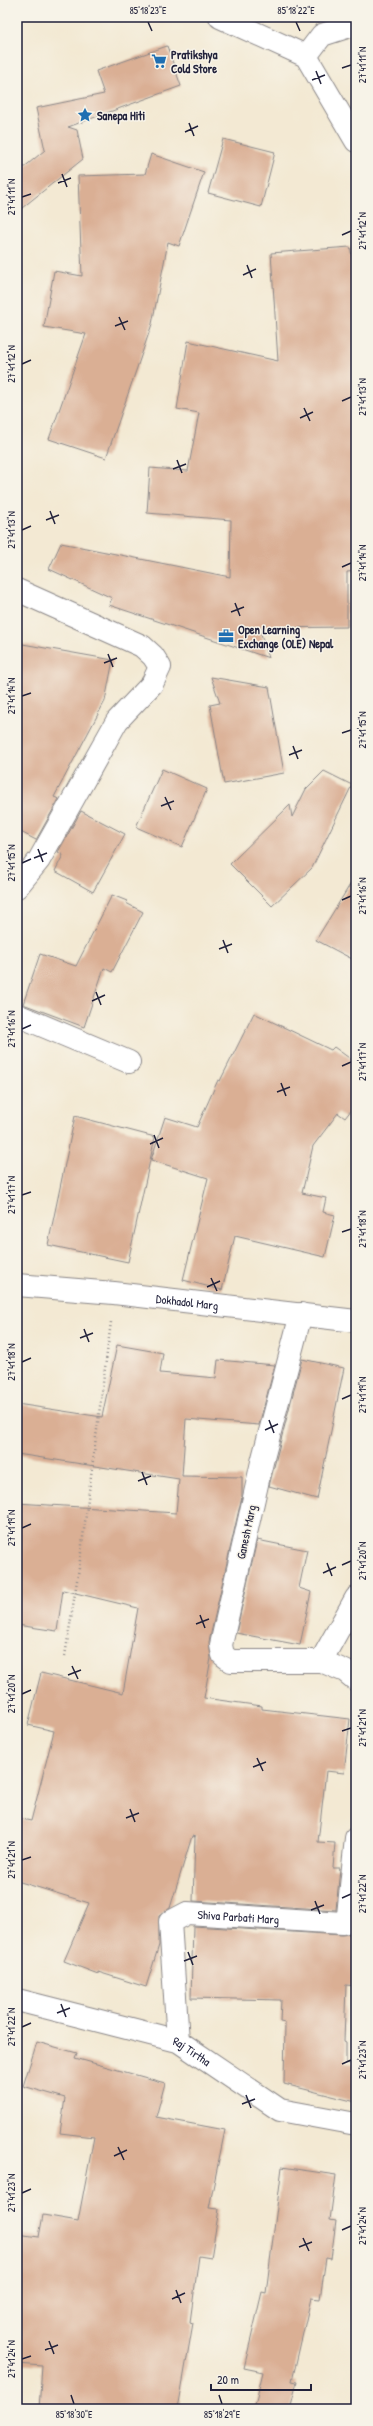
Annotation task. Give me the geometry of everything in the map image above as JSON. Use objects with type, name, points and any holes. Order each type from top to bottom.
[{"type":"street","points":[[220,17],[306,56],[356,141]]},
{"type":"street","points":[[306,56],[322,35],[356,24]]},
{"type":"street","points":[[17,590],[142,646],[153,656],[160,667],[152,684],[117,721],[39,860],[17,887]]},
{"type":"street","points":[[17,1015],[129,1062]]},
{"type":"street","name":"Dokhadol Marg","points":[[17,1285],[301,1314],[356,1322]]},
{"type":"street","name":"Ganesh Marg","points":[[301,1314],[262,1462],[221,1645],[223,1655],[231,1661],[320,1661]]},
{"type":"street","points":[[356,1598],[320,1661],[345,1671],[356,1680]]},
{"type":"street","name":"Shiva Parbati Marg","points":[[178,2041],[170,1922],[187,1913],[343,1922],[348,1915],[356,1838]]},
{"type":"street","name":"Raj Tirtha","points":[[17,2000],[178,2041],[280,2110],[356,2124]]},
{"type":"path","points":[[65,1656],[80,1560],[114,1294]]},
{"type":"building","points":[[167,46],[181,86],[68,127],[77,130],[83,159],[17,212],[17,173],[45,150],[36,108],[104,94],[96,71]]},
{"type":"building","points":[[223,139],[275,152],[261,207],[208,193]]},
{"type":"building","points":[[151,154],[204,172],[179,246],[168,242],[152,324],[106,458],[49,439],[86,334],[44,327],[54,271],[82,276],[78,176],[145,174]]},
{"type":"building","points":[[350,247],[356,275],[356,571],[347,572],[347,627],[259,628],[269,658],[109,605],[112,598],[49,569],[61,543],[230,577],[231,520],[147,513],[150,468],[188,471],[199,413],[177,409],[188,341],[278,361],[271,253]]},
{"type":"building","points":[[17,643],[113,660],[105,701],[54,797],[59,799],[36,840],[17,830]]},
{"type":"building","points":[[211,677],[269,687],[284,773],[224,784],[210,705],[220,703]]},
{"type":"building","points":[[162,769],[207,789],[182,847],[136,827]]},
{"type":"building","points":[[324,771],[352,785],[312,868],[272,906],[230,864],[290,805],[292,817],[306,789]]},
{"type":"building","points":[[81,811],[125,834],[93,892],[55,871],[63,855],[58,852]]},
{"type":"building","points":[[356,875],[356,961],[316,940]]},
{"type":"building","points":[[112,895],[127,901],[126,903],[143,912],[112,972],[104,968],[84,1027],[23,1004],[40,954],[76,966]]},
{"type":"building","points":[[254,1013],[331,1050],[334,1047],[356,1063],[356,1104],[345,1118],[338,1113],[313,1146],[302,1193],[326,1198],[323,1212],[335,1215],[325,1257],[235,1236],[222,1290],[183,1280],[208,1178],[151,1160],[165,1117],[197,1127],[218,1080],[220,1081]]},
{"type":"building","points":[[75,1116],[155,1137],[128,1262],[48,1245]]},
{"type":"building","points":[[117,1345],[163,1353],[160,1373],[216,1378],[218,1360],[275,1365],[259,1425],[186,1419],[182,1476],[242,1477],[242,1496],[209,1642],[211,1658],[204,1698],[262,1706],[262,1709],[350,1719],[344,1773],[326,1771],[318,1842],[335,1843],[333,1868],[340,1868],[336,1910],[193,1901],[195,1837],[192,1836],[170,1908],[159,1916],[159,1945],[146,1987],[98,1972],[98,1974],[64,1961],[89,1903],[17,1881],[17,1818],[31,1821],[54,1731],[28,1725],[41,1673],[123,1693],[138,1608],[63,1590],[57,1631],[17,1625],[17,1503],[176,1513],[179,1479],[17,1454],[17,1404],[102,1417]]},
{"type":"building","points":[[302,1359],[344,1368],[317,1499],[269,1486]]},
{"type":"building","points":[[257,1540],[307,1550],[299,1588],[311,1592],[300,1645],[236,1633]]},
{"type":"building","points":[[193,1926],[342,1935],[349,1934],[356,1926],[356,1986],[346,1985],[344,2041],[346,2042],[346,2063],[356,2064],[356,2102],[284,2084],[285,2023],[280,2022],[281,2000],[191,1998]]},
{"type":"building","points":[[37,2042],[77,2053],[75,2058],[165,2083],[156,2117],[225,2130],[209,2208],[219,2209],[211,2258],[199,2256],[190,2322],[193,2323],[178,2409],[39,2409],[42,2366],[17,2364],[17,2234],[39,2237],[43,2215],[78,2221],[94,2137],[60,2133],[65,2098],[23,2086]]},
{"type":"building","points":[[282,2167],[336,2175],[330,2220],[336,2221],[331,2259],[326,2258],[320,2299],[311,2298],[292,2381],[297,2382],[290,2409],[254,2409],[263,2372],[244,2368],[262,2292],[266,2293]]},
{"type":"place","name":"Pratikshya Cold Store","points":[[159,61]]},
{"type":"place","name":"Sanepa Hiti","points":[[85,115]]},
{"type":"place","name":"Open Learning Exchange (OLE) Nepal","points":[[226,636]]}]
